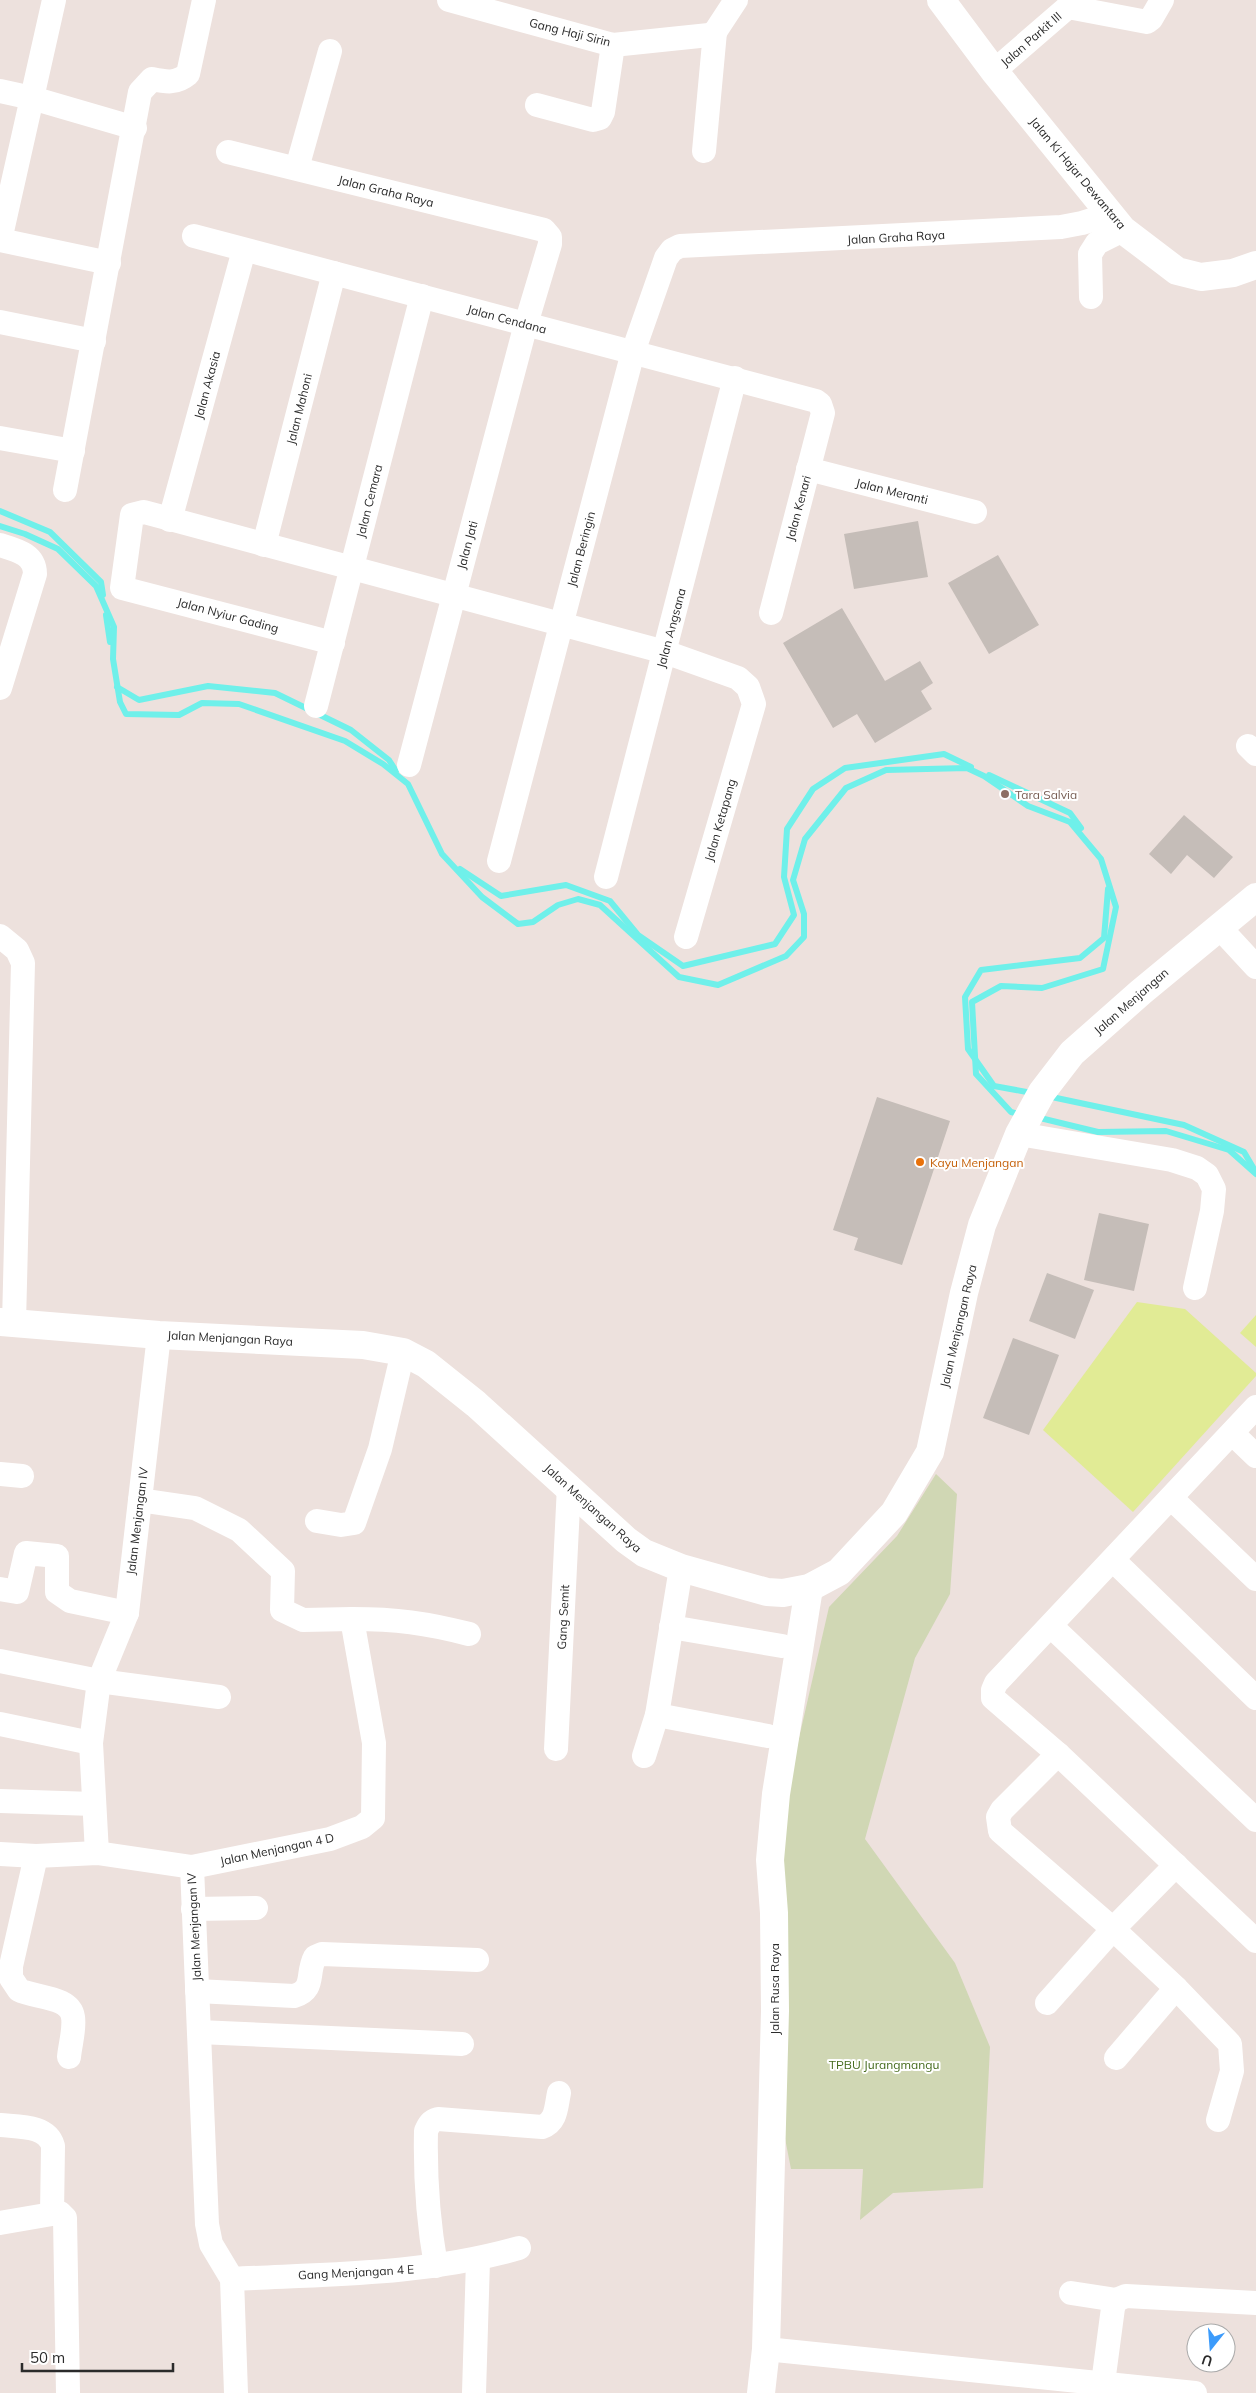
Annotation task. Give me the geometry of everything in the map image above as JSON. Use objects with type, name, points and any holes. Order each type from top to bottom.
[{"type":"main road","name":"Jalan Ki Hajar Dewantara","points":[[941,0],[994,71],[1117,222],[1177,271],[1201,276],[1233,273],[1256,265]]},
{"type":"main road","name":"Jalan Menjangan","points":[[1022,1128],[1042,1092],[1072,1053],[1256,897]]},
{"type":"main road","name":"Jalan Menjangan Raya","points":[[7,1323],[160,1335],[363,1345],[402,1352],[426,1364],[469,1398],[569,1486],[626,1540],[644,1554],[681,1568],[767,1592],[783,1593],[809,1588],[839,1572],[894,1513],[930,1452],[964,1292],[982,1225],[1022,1128]]},
{"type":"main road","name":"Jalan Rusa Raya","points":[[761,2393],[766,2349],[775,2011],[774,1913],[770,1860],[776,1794],[809,1588]]},
{"type":"street","points":[[54,0],[0,240],[109,262]]},
{"type":"street","points":[[65,490],[135,128],[140,92],[152,79],[172,82],[182,80],[188,74],[204,0]]},
{"type":"street","name":"Gang Haji Sirin","points":[[449,0],[613,45],[709,35],[715,32]]},
{"type":"street","points":[[704,151],[715,32],[736,0]]},
{"type":"street","points":[[1067,3],[1147,22],[1152,19],[1162,0]]},
{"type":"street","name":"Jalan Parkit III","points":[[994,71],[1067,3]]},
{"type":"street","points":[[537,105],[593,120],[600,118],[603,112],[613,45]]},
{"type":"street","points":[[297,168],[330,51]]},
{"type":"street","points":[[0,91],[32,98],[135,128]]},
{"type":"street","name":"Jalan Graha Raya","points":[[228,152],[544,230]]},
{"type":"street","points":[[1090,297],[1090,254],[1097,243],[1117,222]]},
{"type":"street","name":"Jalan Graha Raya","points":[[680,246],[870,238],[1117,222]]},
{"type":"street","name":"Jalan Jati","points":[[409,765],[526,324],[550,244],[550,237],[544,230]]},
{"type":"street","name":"Jalan Cendana","points":[[194,236],[735,378],[820,404]]},
{"type":"street","name":"Jalan Beringin","points":[[499,861],[633,352],[666,258],[672,250],[680,246]]},
{"type":"street","name":"Jalan Akasia","points":[[170,520],[244,250]]},
{"type":"street","name":"Jalan Mahoni","points":[[264,545],[334,273]]},
{"type":"street","name":"Jalan Cemara","points":[[316,706],[422,296]]},
{"type":"street","points":[[0,322],[94,341]]},
{"type":"street","name":"Jalan Angsana","points":[[606,877],[735,378]]},
{"type":"street","name":"Jalan Kenari","points":[[771,613],[823,413],[820,404]]},
{"type":"street","points":[[0,438],[73,452]]},
{"type":"street","name":"Jalan Meranti","points":[[808,470],[975,512]]},
{"type":"street","name":"Jalan Nyiur Gading","points":[[170,520],[144,512],[132,515],[122,588],[333,643]]},
{"type":"street","points":[[170,520],[665,652]]},
{"type":"street","points":[[0,545],[20,551],[31,559],[34,563],[35,574],[0,688]]},
{"type":"street","name":"Jalan Ketapang","points":[[665,652],[738,678],[748,687],[754,704],[686,937]]},
{"type":"street","points":[[1219,927],[1256,967]]},
{"type":"street","points":[[0,936],[17,950],[23,963],[7,1323]]},
{"type":"street","points":[[1022,1128],[1172,1160],[1197,1168],[1207,1175],[1214,1189],[1212,1211],[1195,1288]]},
{"type":"street","name":"Jalan Menjangan IV","points":[[160,1335],[127,1613],[99,1681],[90,1743],[97,1853],[192,1867],[207,2224],[211,2244],[232,2279],[236,2393]]},
{"type":"street","points":[[317,1521],[350,1525],[354,1523],[380,1449],[402,1352]]},
{"type":"street","points":[[1256,1407],[996,1683],[992,1695],[993,1698],[1058,1754],[1256,1941]]},
{"type":"street","points":[[1232,1433],[1256,1456]]},
{"type":"street","name":"Gang Semit","points":[[556,1748],[569,1486]]},
{"type":"street","points":[[1171,1498],[1256,1579]]},
{"type":"street","points":[[140,1500],[195,1508],[239,1530],[283,1571],[282,1610],[303,1620],[396,1619],[436,1625],[469,1634]]},
{"type":"street","points":[[0,1589],[17,1592],[26,1553],[57,1556],[57,1592],[70,1601],[127,1613]]},
{"type":"street","points":[[1113,1560],[1256,1698]]},
{"type":"street","points":[[644,1756],[657,1715],[681,1568]]},
{"type":"street","name":"Jalan Menjangan 4 D","points":[[192,1867],[330,1839],[362,1827],[373,1818],[374,1743],[352,1619]]},
{"type":"street","points":[[1051,1626],[1256,1820]]},
{"type":"street","points":[[671,1627],[782,1646]]},
{"type":"street","points":[[0,1661],[99,1681],[219,1697]]},
{"type":"street","points":[[657,1715],[768,1736]]},
{"type":"street","points":[[0,1724],[90,1743]]},
{"type":"street","points":[[1058,1754],[1002,1810],[998,1817],[1000,1831],[1113,1929],[1176,1988],[1230,2044],[1232,2071],[1218,2120]]},
{"type":"street","points":[[0,1801],[94,1804]]},
{"type":"street","points":[[0,1854],[36,1856],[97,1853]]},
{"type":"street","points":[[36,1856],[11,1978],[19,1990],[62,2002],[70,2009],[74,2018],[69,2057]]},
{"type":"street","points":[[1047,2002],[1113,1929],[1176,1865]]},
{"type":"street","points":[[194,1909],[256,1908]]},
{"type":"street","points":[[198,1990],[294,1996],[303,1993],[309,1984],[311,1964],[315,1957],[322,1954],[477,1960]]},
{"type":"street","points":[[1116,2058],[1176,1988]]},
{"type":"street","points":[[199,2032],[462,2044]]},
{"type":"street","points":[[436,2266],[431,2240],[425,2169],[426,2131],[428,2125],[438,2119],[542,2127],[550,2124],[554,2118],[559,2093]]},
{"type":"street","points":[[0,2125],[41,2130],[51,2139],[53,2146],[52,2214]]},
{"type":"street","points":[[0,2223],[60,2213],[65,2218],[68,2393]]},
{"type":"street","name":"Gang Menjangan 4 E","points":[[232,2279],[410,2270],[478,2260],[519,2248]]},
{"type":"street","points":[[474,2393],[478,2260]]},
{"type":"street","points":[[1071,2293],[1116,2300],[1126,2296],[1256,2303]]},
{"type":"street","points":[[1102,2384],[1112,2308],[1116,2300]]},
{"type":"street","points":[[766,2349],[1195,2393]]},
{"type":"green space","points":[[1137,1302],[1185,1309],[1256,1373],[1256,1376],[1133,1512],[1043,1430]]},
{"type":"green space","points":[[1256,1315],[1256,1347],[1240,1333]]},
{"type":"green space","name":"TPBU Jurangmangu","points":[[936,1474],[957,1494],[950,1594],[915,1658],[865,1839],[955,1963],[990,2047],[983,2188],[893,2193],[860,2220],[863,2169],[791,2169],[781,2118],[777,1908],[785,1799],[829,1607],[897,1536]]},
{"type":"building","points":[[918,521],[928,577],[854,589],[844,534]]},
{"type":"building","points":[[998,555],[1039,625],[989,654],[948,583]]},
{"type":"building","points":[[842,608],[885,681],[920,661],[933,683],[921,691],[932,709],[875,743],[857,714],[833,728],[783,643]]},
{"type":"building","points":[[1184,815],[1233,857],[1214,878],[1187,855],[1171,874],[1149,854]]},
{"type":"building","points":[[877,1097],[950,1121],[902,1265],[854,1250],[858,1238],[833,1230]]},
{"type":"building","points":[[1099,1213],[1149,1224],[1134,1291],[1084,1280]]},
{"type":"building","points":[[1047,1273],[1094,1290],[1075,1339],[1029,1321]]},
{"type":"building","points":[[1013,1338],[1059,1355],[1029,1435],[983,1418]]},
{"type":"waterway","points":[[0,511],[50,532],[101,582],[103,595]]},
{"type":"waterway","points":[[0,526],[25,534],[58,549],[96,586],[114,627],[113,659],[120,702],[126,714],[179,715],[202,703],[239,704],[345,741],[383,764],[408,784],[442,854],[482,897],[518,924],[533,922],[558,905],[578,899],[600,905],[679,977],[718,985],[786,956],[804,937],[804,914],[793,880],[805,839],[846,788],[886,770],[967,768],[984,776],[1028,806],[1070,822],[1101,859],[1116,907],[1103,969],[1042,988],[1001,986],[972,1002],[976,1074],[1011,1112],[1023,1115]]},
{"type":"waterway","points":[[106,615],[110,642]]},
{"type":"waterway","points":[[117,687],[139,700],[208,686],[275,693],[351,730],[389,760],[396,771]]},
{"type":"waterway","points":[[460,869],[501,896],[566,885],[610,901],[638,935],[683,966],[775,944],[794,915],[784,877],[787,829],[813,789],[845,768],[944,754],[971,767]]},
{"type":"waterway","points":[[989,775],[1070,813],[1081,828]]},
{"type":"waterway","points":[[1032,1093],[994,1086],[968,1049],[965,997],[981,970],[1080,958],[1104,938],[1108,889]]},
{"type":"waterway","points":[[1047,1096],[1184,1125],[1244,1152],[1254,1169]]},
{"type":"waterway","points":[[1036,1117],[1098,1132],[1166,1131],[1229,1150],[1256,1174]]},
{"type":"place","name":"Tara Salvia","points":[[1005,794]]},
{"type":"place","name":"Kayu Menjangan","points":[[920,1162]]}]
